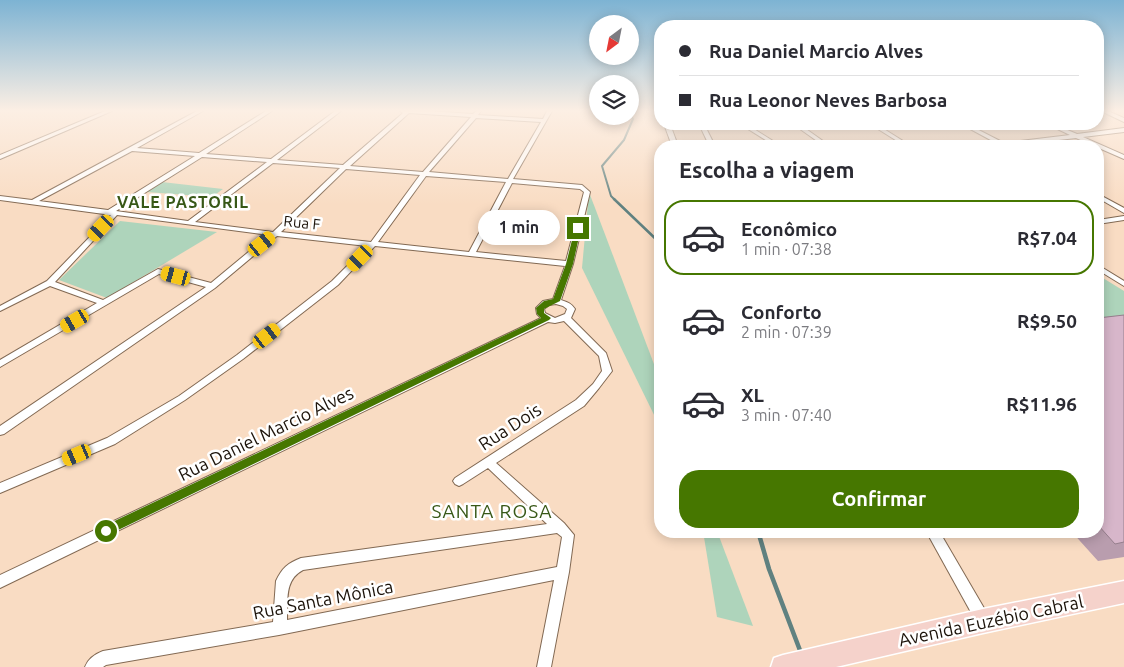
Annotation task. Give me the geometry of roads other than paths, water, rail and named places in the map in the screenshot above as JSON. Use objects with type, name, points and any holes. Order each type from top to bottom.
[{"type":"main road","name":"Avenida Euzébio Cabral","points":[[783,667],[983,621],[1124,592]]},
{"type":"street","points":[[0,157],[36,142]]},
{"type":"street","points":[[33,202],[143,142]]},
{"type":"street","points":[[0,309],[50,283],[111,214],[220,142]]},
{"type":"street","points":[[189,223],[297,142]]},
{"type":"street","points":[[0,431],[212,286],[275,234],[373,142]]},
{"type":"street","points":[[0,488],[111,441],[182,398],[336,283],[372,245],[425,174],[453,142]]},
{"type":"street","points":[[471,254],[532,142]]},
{"type":"street","points":[[1104,148],[1124,157]]},
{"type":"street","points":[[130,149],[574,185],[585,189],[587,192],[569,264],[556,301]]},
{"type":"street","name":"Rua F","points":[[0,198],[275,234],[569,264]]},
{"type":"street","points":[[1104,199],[1124,210]]},
{"type":"street","points":[[1104,221],[1124,218]]},
{"type":"street","points":[[0,364],[158,271],[212,286]]},
{"type":"street","points":[[1104,271],[1124,284]]},
{"type":"street","points":[[50,283],[105,303]]},
{"type":"street","points":[[547,318],[541,314],[540,308],[546,303],[556,301],[566,304],[571,309],[566,318]]},
{"type":"street","name":"Rua Daniel Marcio Alves","points":[[0,582],[547,318],[556,320],[566,318]]},
{"type":"street","name":"Rua Dois","points":[[459,481],[580,403],[596,386],[607,370],[603,355],[566,318]]},
{"type":"street","points":[[488,462],[568,534],[563,572],[544,667]]},
{"type":"street","points":[[280,628],[283,581],[290,570],[301,564],[560,527]]},
{"type":"street","points":[[936,538],[983,621]]},
{"type":"street","name":"Rua Santa Mônica","points":[[92,667],[103,658],[280,628],[563,572]]},
{"type":"waterway","points":[[614,199],[611,196],[602,166],[622,142]]},
{"type":"waterway","points":[[614,199],[654,237]]},
{"type":"waterway","points":[[760,538],[769,569],[801,653]]},
{"type":"district","name":"VALE PASTORIL","points":[[183,202]]},
{"type":"district","name":"SANTA ROSA","points":[[492,511]]}]
